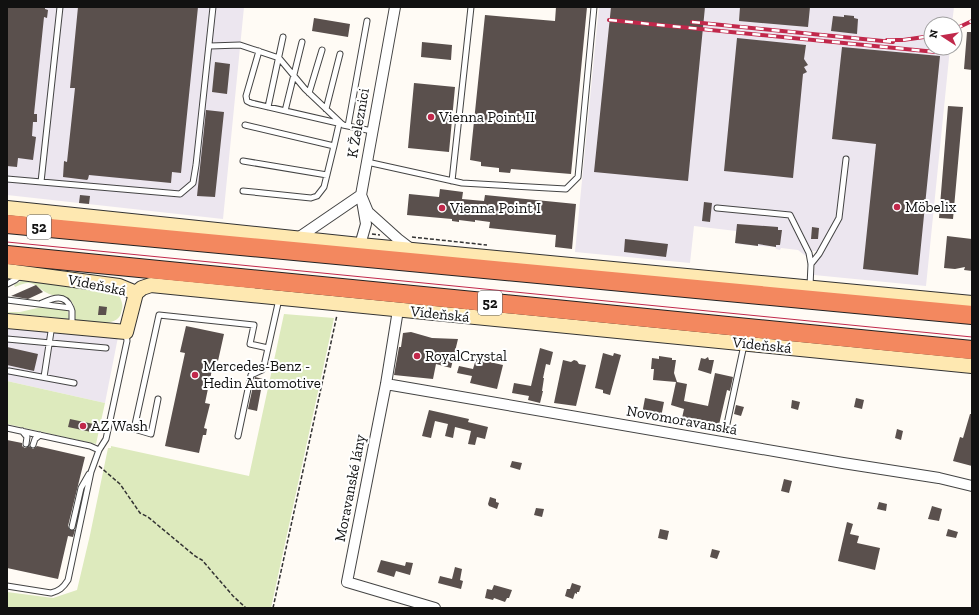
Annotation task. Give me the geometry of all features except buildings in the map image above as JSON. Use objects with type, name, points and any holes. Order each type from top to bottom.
[{"type":"highway","name":"52","points":[[7,224],[972,315]]},
{"type":"highway","name":"Vídeňská","points":[[7,255],[972,350]]},
{"type":"street","name":"K Železnici","points":[[360,245],[366,224],[361,195],[395,7]]},
{"type":"street","points":[[298,238],[361,195],[368,212],[398,239],[412,249]]},
{"type":"street","points":[[7,208],[360,245],[972,303]]},
{"type":"street","name":"Vídeňská","points":[[7,271],[119,286],[136,293],[142,288],[151,285],[279,299],[972,366]]},
{"type":"street","points":[[7,320],[126,332],[136,293]]},
{"type":"street","name":"Moravanské lány","points":[[398,310],[386,384],[347,582],[434,608]]},
{"type":"street","name":"Novomoravanská","points":[[386,384],[843,463],[939,478],[972,486]]},
{"type":"lane","points":[[41,182],[60,7]]},
{"type":"lane","points":[[7,179],[180,194],[193,184],[210,46],[213,7]]},
{"type":"lane","points":[[452,181],[471,7]]},
{"type":"lane","points":[[367,162],[462,183],[566,189],[578,177],[594,7]]},
{"type":"lane","points":[[242,191],[311,198],[317,196],[324,187],[334,146],[343,125],[367,21]]},
{"type":"lane","points":[[268,107],[283,37]]},
{"type":"lane","points":[[285,111],[302,42]]},
{"type":"lane","points":[[210,46],[240,45],[279,58],[309,93],[343,125]]},
{"type":"lane","points":[[309,93],[322,50]]},
{"type":"lane","points":[[259,51],[246,96],[247,100],[251,103],[372,131]]},
{"type":"lane","points":[[326,109],[340,54]]},
{"type":"lane","points":[[245,125],[334,146]]},
{"type":"lane","points":[[811,264],[819,254],[839,218],[846,159]]},
{"type":"lane","points":[[243,161],[327,175]]},
{"type":"lane","points":[[718,208],[790,215],[810,253],[810,287]]},
{"type":"lane","points":[[7,284],[15,280],[23,273]]},
{"type":"lane","points":[[238,436],[251,375],[262,370],[279,299]]},
{"type":"lane","points":[[7,300],[41,303],[71,308],[72,326]]},
{"type":"lane","points":[[158,399],[151,434],[134,429],[159,315],[254,325],[250,344],[268,348]]},
{"type":"lane","points":[[44,377],[52,324]]},
{"type":"lane","points":[[7,586],[51,593],[58,592],[64,587],[68,580],[91,472],[99,450],[106,439],[126,341],[126,332]]},
{"type":"lane","points":[[7,339],[106,348]]},
{"type":"lane","points":[[726,424],[745,344]]},
{"type":"lane","points":[[9,371],[74,383]]},
{"type":"lane","points":[[7,428],[90,446],[99,450]]},
{"type":"lane","points":[[22,431],[27,437],[26,444]]},
{"type":"lane","points":[[33,446],[35,439],[40,435]]},
{"type":"lane","points":[[72,527],[81,488],[91,472]]},
{"type":"path","points":[[273,608],[337,315]]},
{"type":"path","points":[[95,462],[120,484],[140,513],[148,517],[195,556],[202,560],[246,608]]},
{"type":"shaded area","points":[[7,7],[244,7],[223,219],[7,195]]},
{"type":"shaded area","points":[[599,7],[954,7],[953,16],[923,16],[923,56],[949,56],[926,286],[814,275],[816,251],[812,251],[807,257],[798,250],[781,248],[780,250],[776,249],[775,247],[736,244],[736,231],[694,226],[690,263],[575,252]]},
{"type":"shaded area","points":[[7,327],[118,337],[105,403],[7,381]]},
{"type":"green space","points":[[24,279],[114,291],[118,294],[122,301],[121,313],[118,318],[108,323],[75,320],[73,304],[69,299],[50,295],[34,284],[30,283],[15,287],[14,285]]},
{"type":"green space","points":[[46,306],[67,309],[68,319],[7,313],[20,312]]},
{"type":"green space","points":[[284,314],[334,318],[271,608],[7,608],[7,592],[53,598],[77,590],[108,448],[111,448],[111,446],[249,476]]},
{"type":"green space","points":[[7,381],[105,403],[96,444],[7,424]]},
{"type":"tram line","points":[[7,242],[972,337]]},
{"type":"railway","points":[[609,20],[923,51]]},
{"type":"railway","points":[[963,25],[972,21]]},
{"type":"railway","points":[[692,22],[893,42]]},
{"type":"railway","points":[[887,40],[903,40],[923,37]]},
{"type":"place","name":"Vienna Point II","points":[[431,117]]},
{"type":"place","name":"Möbelix","points":[[897,207]]},
{"type":"place","name":"Vienna Point I","points":[[442,208]]},
{"type":"place","name":"RoyalCrystal","points":[[417,356]]},
{"type":"place","name":"Mercedes-Benz - Hedin Automotive","points":[[195,375]]},
{"type":"place","name":"AZ Wash","points":[[83,426]]}]
